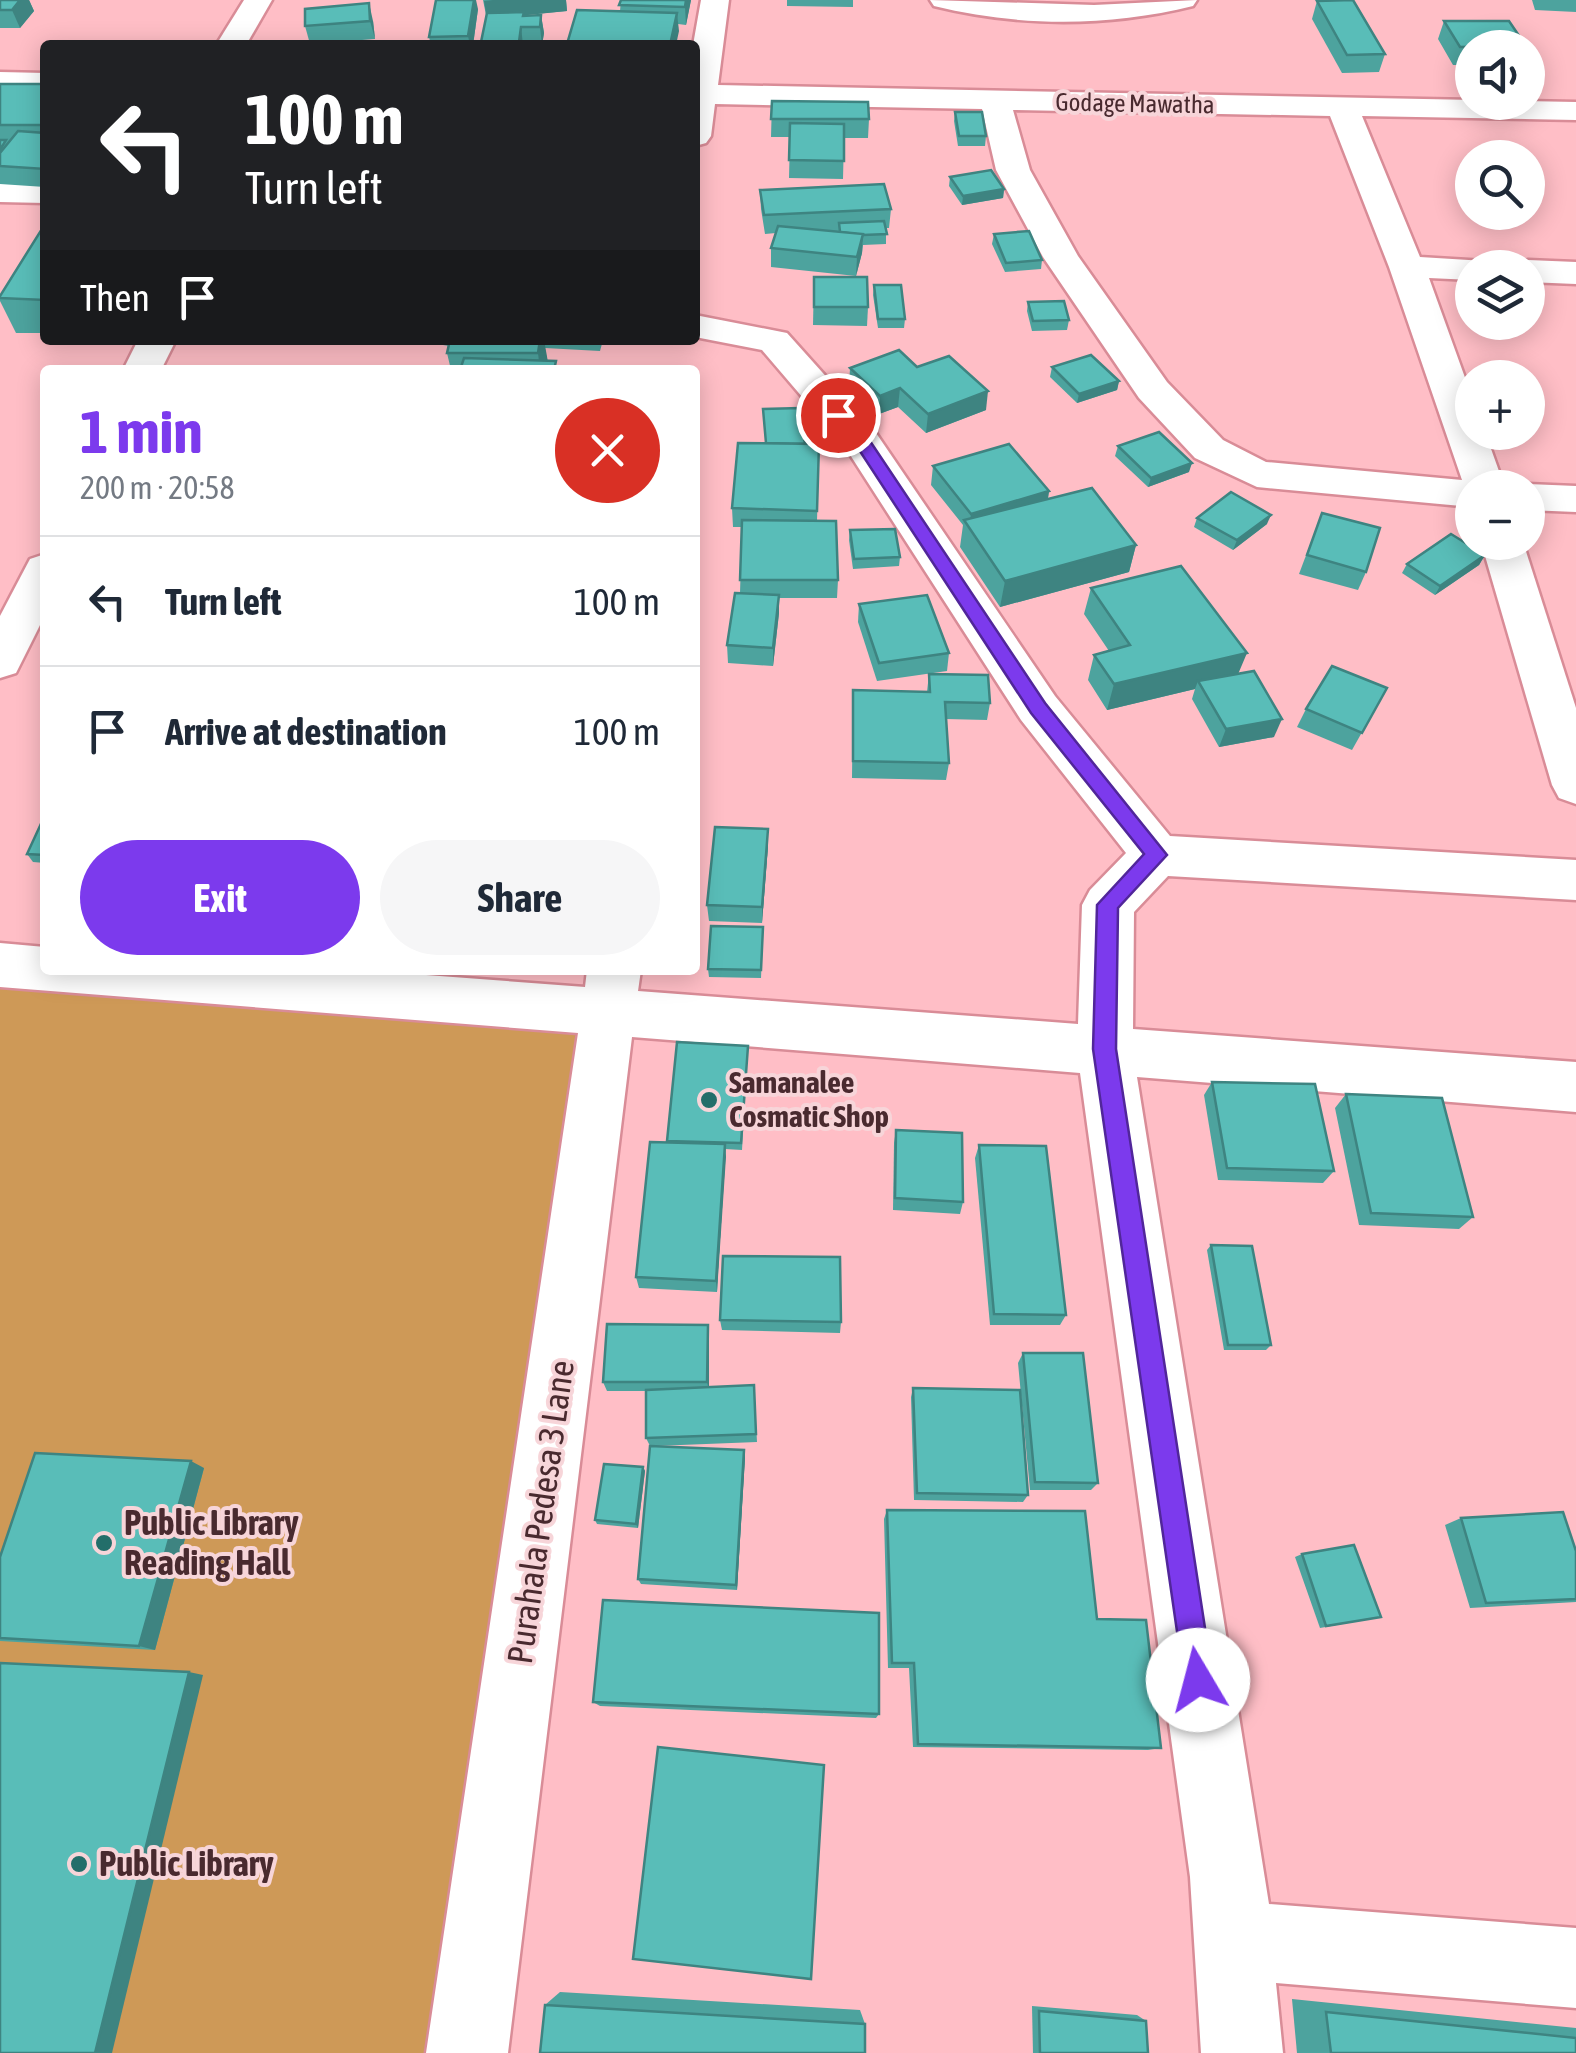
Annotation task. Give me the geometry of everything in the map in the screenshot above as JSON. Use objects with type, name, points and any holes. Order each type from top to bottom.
[{"type":"street","points":[[234,40],[258,0]]},
{"type":"street","points":[[700,83],[715,0]]},
{"type":"street","points":[[944,0],[1026,13],[1103,16],[1182,0]]},
{"type":"street","points":[[1103,16],[1115,102]]},
{"type":"street","points":[[0,81],[40,82]]},
{"type":"street","name":"Godage Mawatha","points":[[700,94],[1576,111]]},
{"type":"street","points":[[995,100],[1013,170],[1061,257],[1153,390],[1209,448],[1257,474],[1455,492]]},
{"type":"street","points":[[1342,107],[1407,267],[1479,470]]},
{"type":"street","points":[[0,192],[40,193]]},
{"type":"street","points":[[1407,267],[1455,268]]},
{"type":"street","points":[[1545,271],[1576,272]]},
{"type":"street","points":[[700,341],[774,342],[860,439],[1038,708],[1156,855],[1576,880]]},
{"type":"street","points":[[1545,498],[1576,499]]},
{"type":"street","points":[[1507,560],[1576,785]]},
{"type":"street","points":[[0,662],[40,580]]},
{"type":"street","points":[[1156,855],[1108,905],[1105,1049],[1235,1941],[1242,2053]]},
{"type":"street","points":[[0,966],[40,969]]},
{"type":"street","points":[[201,975],[612,990],[1105,1049],[1576,1087]]},
{"type":"street","name":"Purahala Pedesa 3 Lane","points":[[467,2053],[612,990]]},
{"type":"street","points":[[1235,1941],[1576,1968]]},
{"type":"shaded area","points":[[0,965],[40,968],[40,975],[136,975],[610,1010],[467,2053],[0,2053]]},
{"type":"building","points":[[0,0],[20,0],[12,10],[0,10]]},
{"type":"building","points":[[436,0],[474,0],[468,36],[429,37]]},
{"type":"building","points":[[621,0],[686,0],[685,7],[619,5]]},
{"type":"building","points":[[1353,0],[1385,54],[1347,55],[1317,1]]},
{"type":"building","points":[[369,3],[370,21],[305,26],[305,9]]},
{"type":"building","points":[[577,10],[677,13],[671,40],[568,40]]},
{"type":"building","points":[[487,13],[541,15],[540,27],[521,27],[519,40],[481,40]]},
{"type":"building","points":[[1444,21],[1509,21],[1515,30],[1455,30],[1455,39]]},
{"type":"building","points":[[0,84],[40,84],[40,125],[0,125]]},
{"type":"building","points":[[772,101],[868,102],[869,119],[771,119]]},
{"type":"building","points":[[955,112],[982,112],[986,136],[959,136]]},
{"type":"building","points":[[790,123],[844,124],[844,161],[789,160]]},
{"type":"building","points":[[18,131],[40,133],[40,169],[0,166],[0,153]]},
{"type":"building","points":[[991,170],[1004,189],[963,196],[950,177]]},
{"type":"building","points":[[884,184],[891,209],[764,215],[760,190]]},
{"type":"building","points":[[884,221],[887,234],[840,232],[839,223]]},
{"type":"building","points":[[778,226],[863,234],[857,257],[771,248]]},
{"type":"building","points":[[1029,231],[1042,260],[1006,263],[994,234]]},
{"type":"building","points":[[40,232],[40,300],[0,296]]},
{"type":"building","points":[[814,277],[867,277],[868,307],[814,307]]},
{"type":"building","points":[[874,285],[901,285],[905,319],[878,319]]},
{"type":"building","points":[[1064,301],[1069,320],[1033,321],[1028,302]]},
{"type":"building","points":[[449,345],[539,345],[538,353],[447,353]]},
{"type":"building","points":[[899,350],[917,367],[949,356],[988,391],[928,414],[900,388],[880,396],[850,368]]},
{"type":"building","points":[[1091,355],[1119,381],[1079,394],[1052,367]]},
{"type":"building","points":[[464,358],[556,361],[555,365],[462,365]]},
{"type":"building","points":[[800,408],[805,444],[766,443],[763,409]]},
{"type":"building","points":[[1159,432],[1192,463],[1151,478],[1118,446]]},
{"type":"building","points":[[738,443],[819,444],[817,511],[732,508]]},
{"type":"building","points":[[1009,444],[1049,491],[971,514],[933,466]]},
{"type":"building","points":[[1092,488],[1136,545],[1005,581],[964,520]]},
{"type":"building","points":[[1231,492],[1271,515],[1237,540],[1197,518]]},
{"type":"building","points":[[1322,513],[1380,528],[1366,572],[1307,555]]},
{"type":"building","points":[[742,520],[836,521],[838,580],[740,580]]},
{"type":"building","points":[[895,529],[900,557],[854,559],[850,530]]},
{"type":"building","points":[[1451,534],[1455,536],[1455,560],[1478,560],[1440,586],[1407,564]]},
{"type":"building","points":[[1181,566],[1247,653],[1114,684],[1094,655],[1130,645],[1091,588]]},
{"type":"building","points":[[735,593],[779,595],[773,648],[727,645]]},
{"type":"building","points":[[927,595],[949,653],[879,663],[859,604]]},
{"type":"building","points":[[1332,666],[1387,688],[1362,733],[1306,709]]},
{"type":"building","points":[[1254,671],[1282,719],[1226,729],[1198,681]]},
{"type":"building","points":[[929,674],[988,675],[990,703],[945,702],[949,763],[853,761],[853,690],[930,692]]},
{"type":"building","points":[[40,826],[40,855],[27,854]]},
{"type":"building","points":[[715,827],[768,829],[762,907],[707,905]]},
{"type":"building","points":[[711,926],[763,927],[761,970],[708,969]]},
{"type":"building","name":"Samanalee Cosmatic Shop","points":[[677,1042],[748,1046],[741,1143],[667,1141]]},
{"type":"building","points":[[1212,1082],[1315,1084],[1334,1171],[1227,1168]]},
{"type":"building","points":[[1346,1094],[1442,1098],[1473,1217],[1371,1213]]},
{"type":"building","points":[[896,1130],[962,1133],[963,1202],[895,1198]]},
{"type":"building","points":[[650,1142],[725,1144],[716,1281],[636,1277]]},
{"type":"building","points":[[979,1145],[1046,1146],[1066,1315],[994,1314]]},
{"type":"building","points":[[1211,1245],[1252,1246],[1271,1345],[1228,1345]]},
{"type":"building","points":[[723,1256],[840,1257],[841,1322],[720,1320]]},
{"type":"building","points":[[607,1324],[708,1325],[707,1382],[603,1382]]},
{"type":"building","points":[[1023,1353],[1083,1353],[1098,1483],[1035,1482]]},
{"type":"building","points":[[754,1385],[756,1434],[646,1438],[646,1390]]},
{"type":"building","points":[[913,1388],[1020,1390],[1028,1495],[917,1493]]},
{"type":"building","points":[[650,1446],[744,1450],[736,1585],[638,1579]]},
{"type":"building","name":"Public Library Reading Hall","points":[[35,1453],[191,1461],[139,1646],[0,1638],[0,1557]]},
{"type":"building","points":[[604,1464],[643,1467],[636,1524],[595,1520]]},
{"type":"building","points":[[887,1510],[1085,1511],[1097,1619],[1146,1620],[1161,1748],[918,1744],[914,1663],[892,1663]]},
{"type":"building","points":[[1563,1512],[1576,1551],[1576,1599],[1486,1603],[1461,1518]]},
{"type":"building","points":[[1354,1545],[1381,1617],[1326,1626],[1302,1554]]},
{"type":"building","points":[[603,1600],[879,1613],[879,1714],[593,1702]]},
{"type":"building","name":"Public Library","points":[[0,1663],[189,1672],[95,2053],[0,2053]]},
{"type":"building","points":[[658,1747],[824,1765],[811,1979],[633,1959]]},
{"type":"building","points":[[545,2005],[865,2024],[865,2053],[540,2053]]},
{"type":"building","points":[[1039,2011],[1146,2021],[1148,2053],[1040,2053]]},
{"type":"building","points":[[1326,2012],[1576,2038],[1576,2053],[1331,2053]]},
{"type":"place","name":"Samanalee Cosmatic Shop","points":[[709,1100]]},
{"type":"place","name":"Public Library Reading Hall","points":[[104,1543]]},
{"type":"place","name":"Public Library","points":[[79,1864]]},
{"type":"route","points":[[838,415],[860,439],[1038,708],[1156,855],[1108,905],[1105,1049],[1198,1680]]}]
